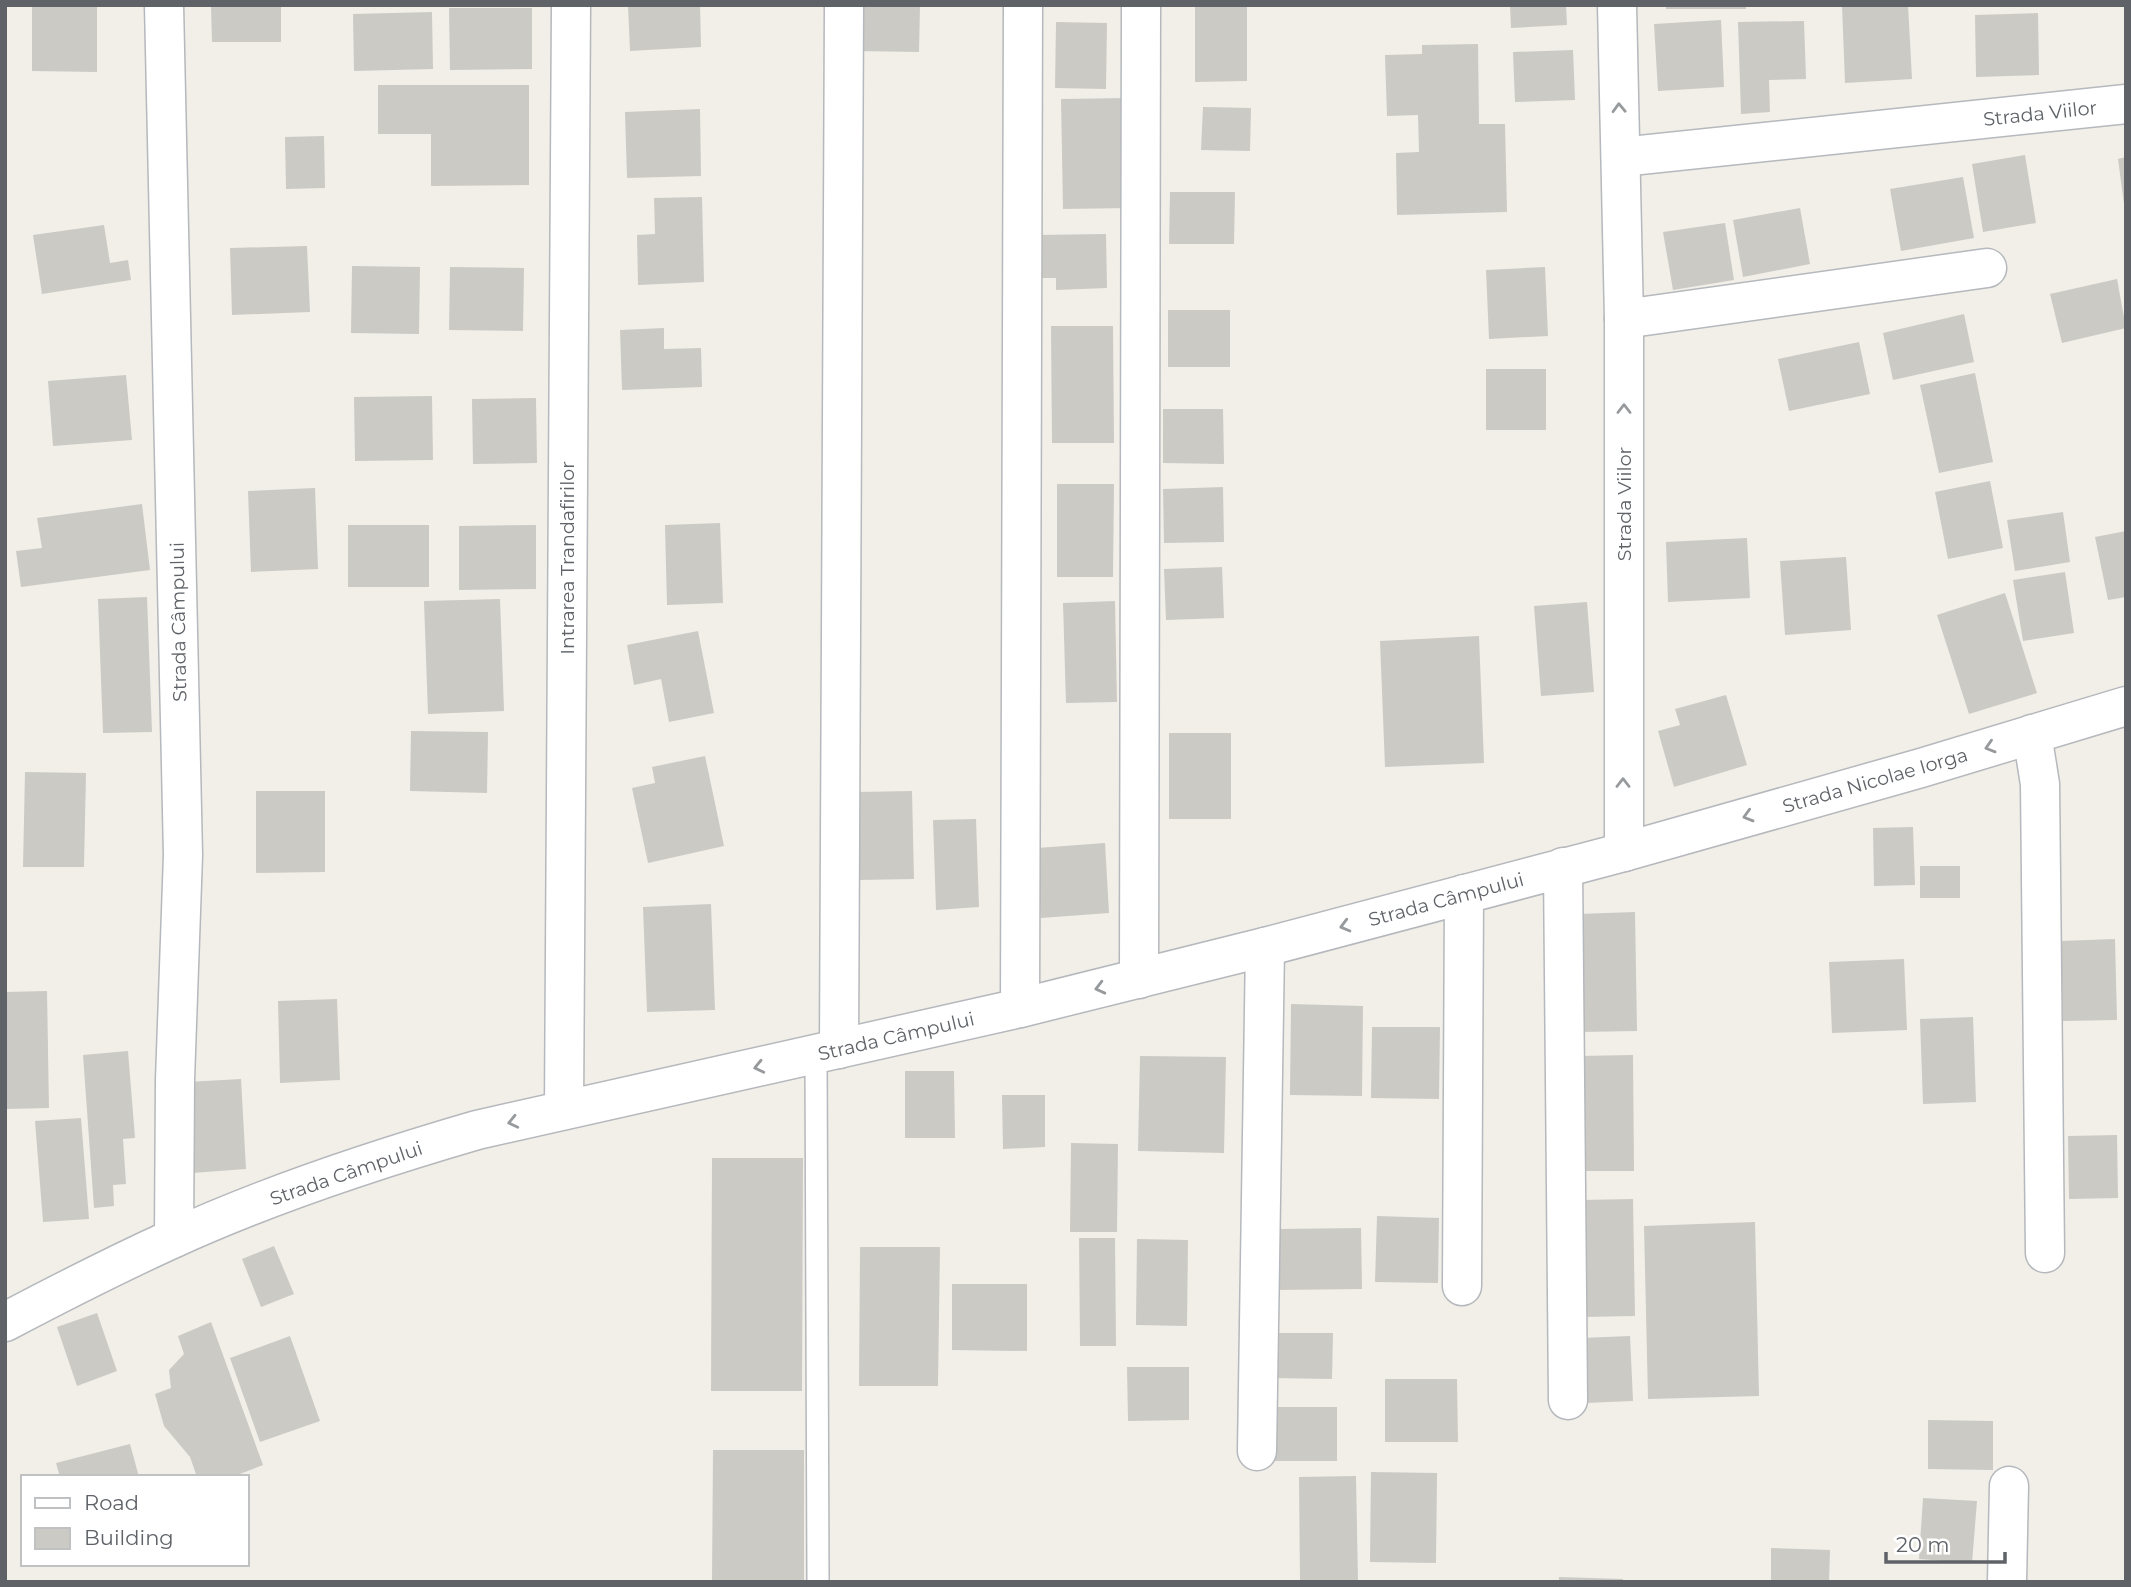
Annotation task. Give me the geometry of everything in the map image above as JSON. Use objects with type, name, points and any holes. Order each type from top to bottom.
[{"type":"street","name":"Strada Câmpului","points":[[164,5],[183,855],[175,1094],[174,1238]]},
{"type":"street","name":"Intrarea Trandafirilor","points":[[564,1110],[571,5]]},
{"type":"street","points":[[828,1052],[844,5]]},
{"type":"street","points":[[1020,1008],[1023,5]]},
{"type":"street","points":[[1139,979],[1141,5]]},
{"type":"street","name":"Strada Viilor","points":[[1617,5],[1624,319],[1623,852]]},
{"type":"street","name":"Strada Viilor","points":[[1621,157],[2126,104]]},
{"type":"street","points":[[1624,319],[1987,268]]},
{"type":"street","name":"Strada Nicolae Iorga","points":[[1623,852],[2126,706]]},
{"type":"street","points":[[2032,734],[2040,784],[2045,1253]]},
{"type":"street","name":"Strada Câmpului","points":[[5,1322],[174,1238],[345,1171],[477,1130],[1020,1008],[1265,947],[1623,852]]},
{"type":"street","points":[[1563,867],[1568,1399]]},
{"type":"street","points":[[1462,1286],[1464,894]]},
{"type":"street","points":[[1258,1451],[1265,947]]},
{"type":"street","points":[[2007,1582],[2009,1486]]},
{"type":"lane","points":[[818,1582],[828,1052]]},
{"type":"building","points":[[32,5],[97,5],[97,72],[32,71]]},
{"type":"building","points":[[211,5],[281,5],[281,42],[212,42]]},
{"type":"building","points":[[628,5],[700,5],[701,47],[630,51]]},
{"type":"building","points":[[858,5],[920,5],[919,52],[857,51]]},
{"type":"building","points":[[1195,5],[1247,5],[1247,81],[1195,82]]},
{"type":"building","points":[[1510,5],[1566,5],[1567,25],[1511,28]]},
{"type":"building","points":[[1666,5],[1746,5],[1746,9],[1666,9]]},
{"type":"building","points":[[1842,5],[1908,5],[1912,79],[1845,83]]},
{"type":"building","points":[[449,8],[532,8],[532,69],[450,70]]},
{"type":"building","points":[[432,12],[433,69],[354,71],[353,14]]},
{"type":"building","points":[[2038,13],[2039,75],[1976,77],[1975,15]]},
{"type":"building","points":[[1721,20],[1724,87],[1658,91],[1654,24]]},
{"type":"building","points":[[1804,21],[1806,79],[1769,80],[1770,112],[1741,114],[1738,22]]},
{"type":"building","points":[[1056,22],[1107,23],[1106,89],[1055,88]]},
{"type":"building","points":[[1478,44],[1479,124],[1505,124],[1507,212],[1397,215],[1396,153],[1419,152],[1418,115],[1387,116],[1385,55],[1422,54],[1422,45]]},
{"type":"building","points":[[1573,50],[1575,100],[1515,102],[1513,52]]},
{"type":"building","points":[[378,85],[529,85],[529,185],[431,186],[431,134],[378,134]]},
{"type":"building","points":[[1128,98],[1130,208],[1063,209],[1061,99]]},
{"type":"building","points":[[1203,107],[1251,108],[1250,151],[1201,150]]},
{"type":"building","points":[[700,109],[701,176],[627,178],[625,112]]},
{"type":"building","points":[[324,136],[325,188],[286,189],[285,137]]},
{"type":"building","points":[[2025,155],[2036,223],[1983,232],[1972,164]]},
{"type":"building","points":[[2126,157],[2126,204],[2124,204],[2118,159]]},
{"type":"building","points":[[1963,177],[1974,238],[1901,251],[1890,189]]},
{"type":"building","points":[[1170,192],[1235,192],[1234,244],[1169,244]]},
{"type":"building","points":[[702,197],[704,282],[638,285],[637,235],[655,234],[654,198]]},
{"type":"building","points":[[1800,208],[1810,264],[1743,277],[1733,220]]},
{"type":"building","points":[[1725,223],[1734,280],[1673,290],[1663,232]]},
{"type":"building","points":[[104,225],[110,263],[128,260],[131,280],[42,294],[33,235]]},
{"type":"building","points":[[1106,234],[1107,288],[1056,290],[1056,278],[1037,278],[1036,235]]},
{"type":"building","points":[[307,246],[310,312],[232,315],[230,248]]},
{"type":"building","points":[[352,266],[420,267],[419,334],[351,333]]},
{"type":"building","points":[[450,267],[524,268],[523,331],[449,330]]},
{"type":"building","points":[[1545,267],[1548,336],[1489,339],[1486,270]]},
{"type":"building","points":[[2117,279],[2126,328],[2062,343],[2050,294]]},
{"type":"building","points":[[1168,310],[1230,310],[1230,367],[1168,367]]},
{"type":"building","points":[[1964,314],[1974,362],[1893,380],[1883,333]]},
{"type":"building","points":[[1051,326],[1113,326],[1114,443],[1052,443]]},
{"type":"building","points":[[664,328],[664,349],[701,348],[702,387],[622,390],[620,330]]},
{"type":"building","points":[[1859,342],[1870,394],[1789,411],[1778,359]]},
{"type":"building","points":[[1486,369],[1546,369],[1546,430],[1486,430]]},
{"type":"building","points":[[1975,373],[1993,462],[1939,473],[1920,385]]},
{"type":"building","points":[[126,375],[132,440],[53,446],[48,381]]},
{"type":"building","points":[[432,396],[433,460],[355,461],[354,397]]},
{"type":"building","points":[[536,398],[537,463],[473,464],[472,399]]},
{"type":"building","points":[[1163,409],[1223,409],[1224,464],[1163,463]]},
{"type":"building","points":[[1990,481],[2003,548],[1948,559],[1935,492]]},
{"type":"building","points":[[1057,484],[1114,484],[1113,577],[1057,577]]},
{"type":"building","points":[[1223,487],[1224,542],[1164,543],[1163,489]]},
{"type":"building","points":[[315,488],[318,569],[251,572],[248,491]]},
{"type":"building","points":[[142,504],[150,570],[21,587],[16,551],[42,548],[37,518]]},
{"type":"building","points":[[2063,512],[2070,562],[2015,571],[2007,520]]},
{"type":"building","points":[[720,523],[723,603],[667,605],[665,525]]},
{"type":"building","points":[[348,525],[429,525],[429,587],[348,587]]},
{"type":"building","points":[[536,525],[536,589],[459,590],[459,526]]},
{"type":"building","points":[[2126,531],[2126,597],[2108,600],[2095,537]]},
{"type":"building","points":[[1747,538],[1750,598],[1668,602],[1666,542]]},
{"type":"building","points":[[1846,557],[1851,630],[1785,635],[1780,561]]},
{"type":"building","points":[[1222,567],[1224,618],[1166,620],[1164,569]]},
{"type":"building","points":[[2065,572],[2074,633],[2023,641],[2013,580]]},
{"type":"building","points":[[2005,593],[2037,693],[1969,714],[1937,615]]},
{"type":"building","points":[[147,597],[152,732],[103,733],[98,599]]},
{"type":"building","points":[[500,599],[504,711],[428,714],[424,601]]},
{"type":"building","points":[[1115,601],[1117,702],[1066,703],[1063,603]]},
{"type":"building","points":[[1587,602],[1594,692],[1541,696],[1534,606]]},
{"type":"building","points":[[698,631],[714,713],[669,722],[661,679],[634,685],[627,645]]},
{"type":"building","points":[[1479,636],[1484,763],[1385,767],[1380,641]]},
{"type":"building","points":[[1726,695],[1747,765],[1674,787],[1658,731],[1680,725],[1675,709]]},
{"type":"building","points":[[411,731],[488,732],[487,793],[410,791]]},
{"type":"building","points":[[1169,733],[1231,733],[1231,819],[1169,819]]},
{"type":"building","points":[[705,756],[724,846],[648,863],[632,788],[655,783],[652,767]]},
{"type":"building","points":[[25,772],[86,773],[84,867],[23,867]]},
{"type":"building","points":[[256,791],[325,791],[325,872],[256,873]]},
{"type":"building","points":[[912,791],[914,879],[858,880],[856,792]]},
{"type":"building","points":[[976,819],[979,907],[936,910],[933,820]]},
{"type":"building","points":[[1913,827],[1915,885],[1874,886],[1873,828]]},
{"type":"building","points":[[1105,843],[1109,913],[1041,918],[1037,848]]},
{"type":"building","points":[[1920,866],[1960,866],[1960,898],[1920,898]]},
{"type":"building","points":[[711,904],[715,1010],[647,1012],[643,907]]},
{"type":"building","points":[[1635,912],[1637,1031],[1580,1032],[1578,914]]},
{"type":"building","points":[[2115,939],[2117,1020],[2063,1021],[2061,941]]},
{"type":"building","points":[[1904,959],[1907,1030],[1832,1033],[1829,962]]},
{"type":"building","points":[[47,991],[49,1108],[5,1109],[5,992]]},
{"type":"building","points":[[337,999],[340,1080],[280,1083],[278,1001]]},
{"type":"building","points":[[1291,1004],[1363,1006],[1362,1096],[1290,1095]]},
{"type":"building","points":[[1973,1017],[1976,1102],[1923,1104],[1920,1019]]},
{"type":"building","points":[[1372,1027],[1440,1027],[1439,1099],[1371,1098]]},
{"type":"building","points":[[128,1051],[135,1138],[123,1139],[126,1184],[113,1185],[114,1206],[94,1208],[83,1055]]},
{"type":"building","points":[[1633,1055],[1634,1171],[1581,1171],[1580,1056]]},
{"type":"building","points":[[1140,1056],[1226,1057],[1224,1153],[1138,1151]]},
{"type":"building","points":[[905,1071],[954,1071],[955,1138],[905,1138]]},
{"type":"building","points":[[241,1079],[246,1169],[192,1173],[187,1082]]},
{"type":"building","points":[[1002,1095],[1045,1095],[1045,1147],[1003,1149]]},
{"type":"building","points":[[81,1118],[89,1219],[43,1222],[35,1121]]},
{"type":"building","points":[[2117,1135],[2118,1198],[2069,1199],[2068,1136]]},
{"type":"building","points":[[1071,1143],[1118,1144],[1117,1232],[1070,1232]]},
{"type":"building","points":[[712,1158],[803,1158],[802,1391],[711,1391]]},
{"type":"building","points":[[1633,1199],[1635,1316],[1582,1317],[1581,1200]]},
{"type":"building","points":[[1377,1216],[1439,1218],[1438,1283],[1375,1282]]},
{"type":"building","points":[[1755,1222],[1759,1396],[1648,1399],[1644,1226]]},
{"type":"building","points":[[1361,1228],[1362,1289],[1277,1290],[1277,1229]]},
{"type":"building","points":[[1079,1238],[1115,1238],[1116,1346],[1080,1346]]},
{"type":"building","points":[[1137,1239],[1188,1240],[1187,1326],[1136,1325]]},
{"type":"building","points":[[274,1246],[294,1294],[261,1307],[242,1259]]},
{"type":"building","points":[[860,1247],[940,1247],[938,1386],[859,1386]]},
{"type":"building","points":[[952,1284],[1027,1284],[1027,1351],[952,1350]]},
{"type":"building","points":[[97,1313],[117,1371],[77,1386],[57,1327]]},
{"type":"building","points":[[211,1322],[263,1465],[237,1475],[196,1475],[190,1457],[164,1426],[155,1394],[171,1388],[169,1370],[184,1354],[178,1336]]},
{"type":"building","points":[[1274,1333],[1333,1333],[1332,1379],[1273,1378]]},
{"type":"building","points":[[290,1336],[320,1421],[260,1442],[230,1358]]},
{"type":"building","points":[[1630,1336],[1633,1401],[1585,1403],[1582,1338]]},
{"type":"building","points":[[1127,1367],[1189,1367],[1189,1420],[1128,1421]]},
{"type":"building","points":[[1385,1379],[1457,1379],[1458,1442],[1385,1442]]},
{"type":"building","points":[[1270,1407],[1337,1407],[1337,1461],[1270,1461]]},
{"type":"building","points":[[1928,1420],[1993,1421],[1993,1470],[1928,1469]]},
{"type":"building","points":[[130,1444],[138,1475],[59,1475],[56,1463]]},
{"type":"building","points":[[713,1450],[804,1450],[804,1582],[712,1582]]},
{"type":"building","points":[[1371,1472],[1437,1473],[1436,1563],[1370,1562]]},
{"type":"building","points":[[1356,1476],[1358,1582],[1300,1582],[1299,1477]]},
{"type":"building","points":[[1923,1498],[1977,1501],[1972,1563],[1919,1559]]},
{"type":"building","points":[[1771,1548],[1830,1550],[1829,1582],[1771,1582]]},
{"type":"building","points":[[1559,1577],[1623,1579],[1623,1582],[1559,1582]]}]
